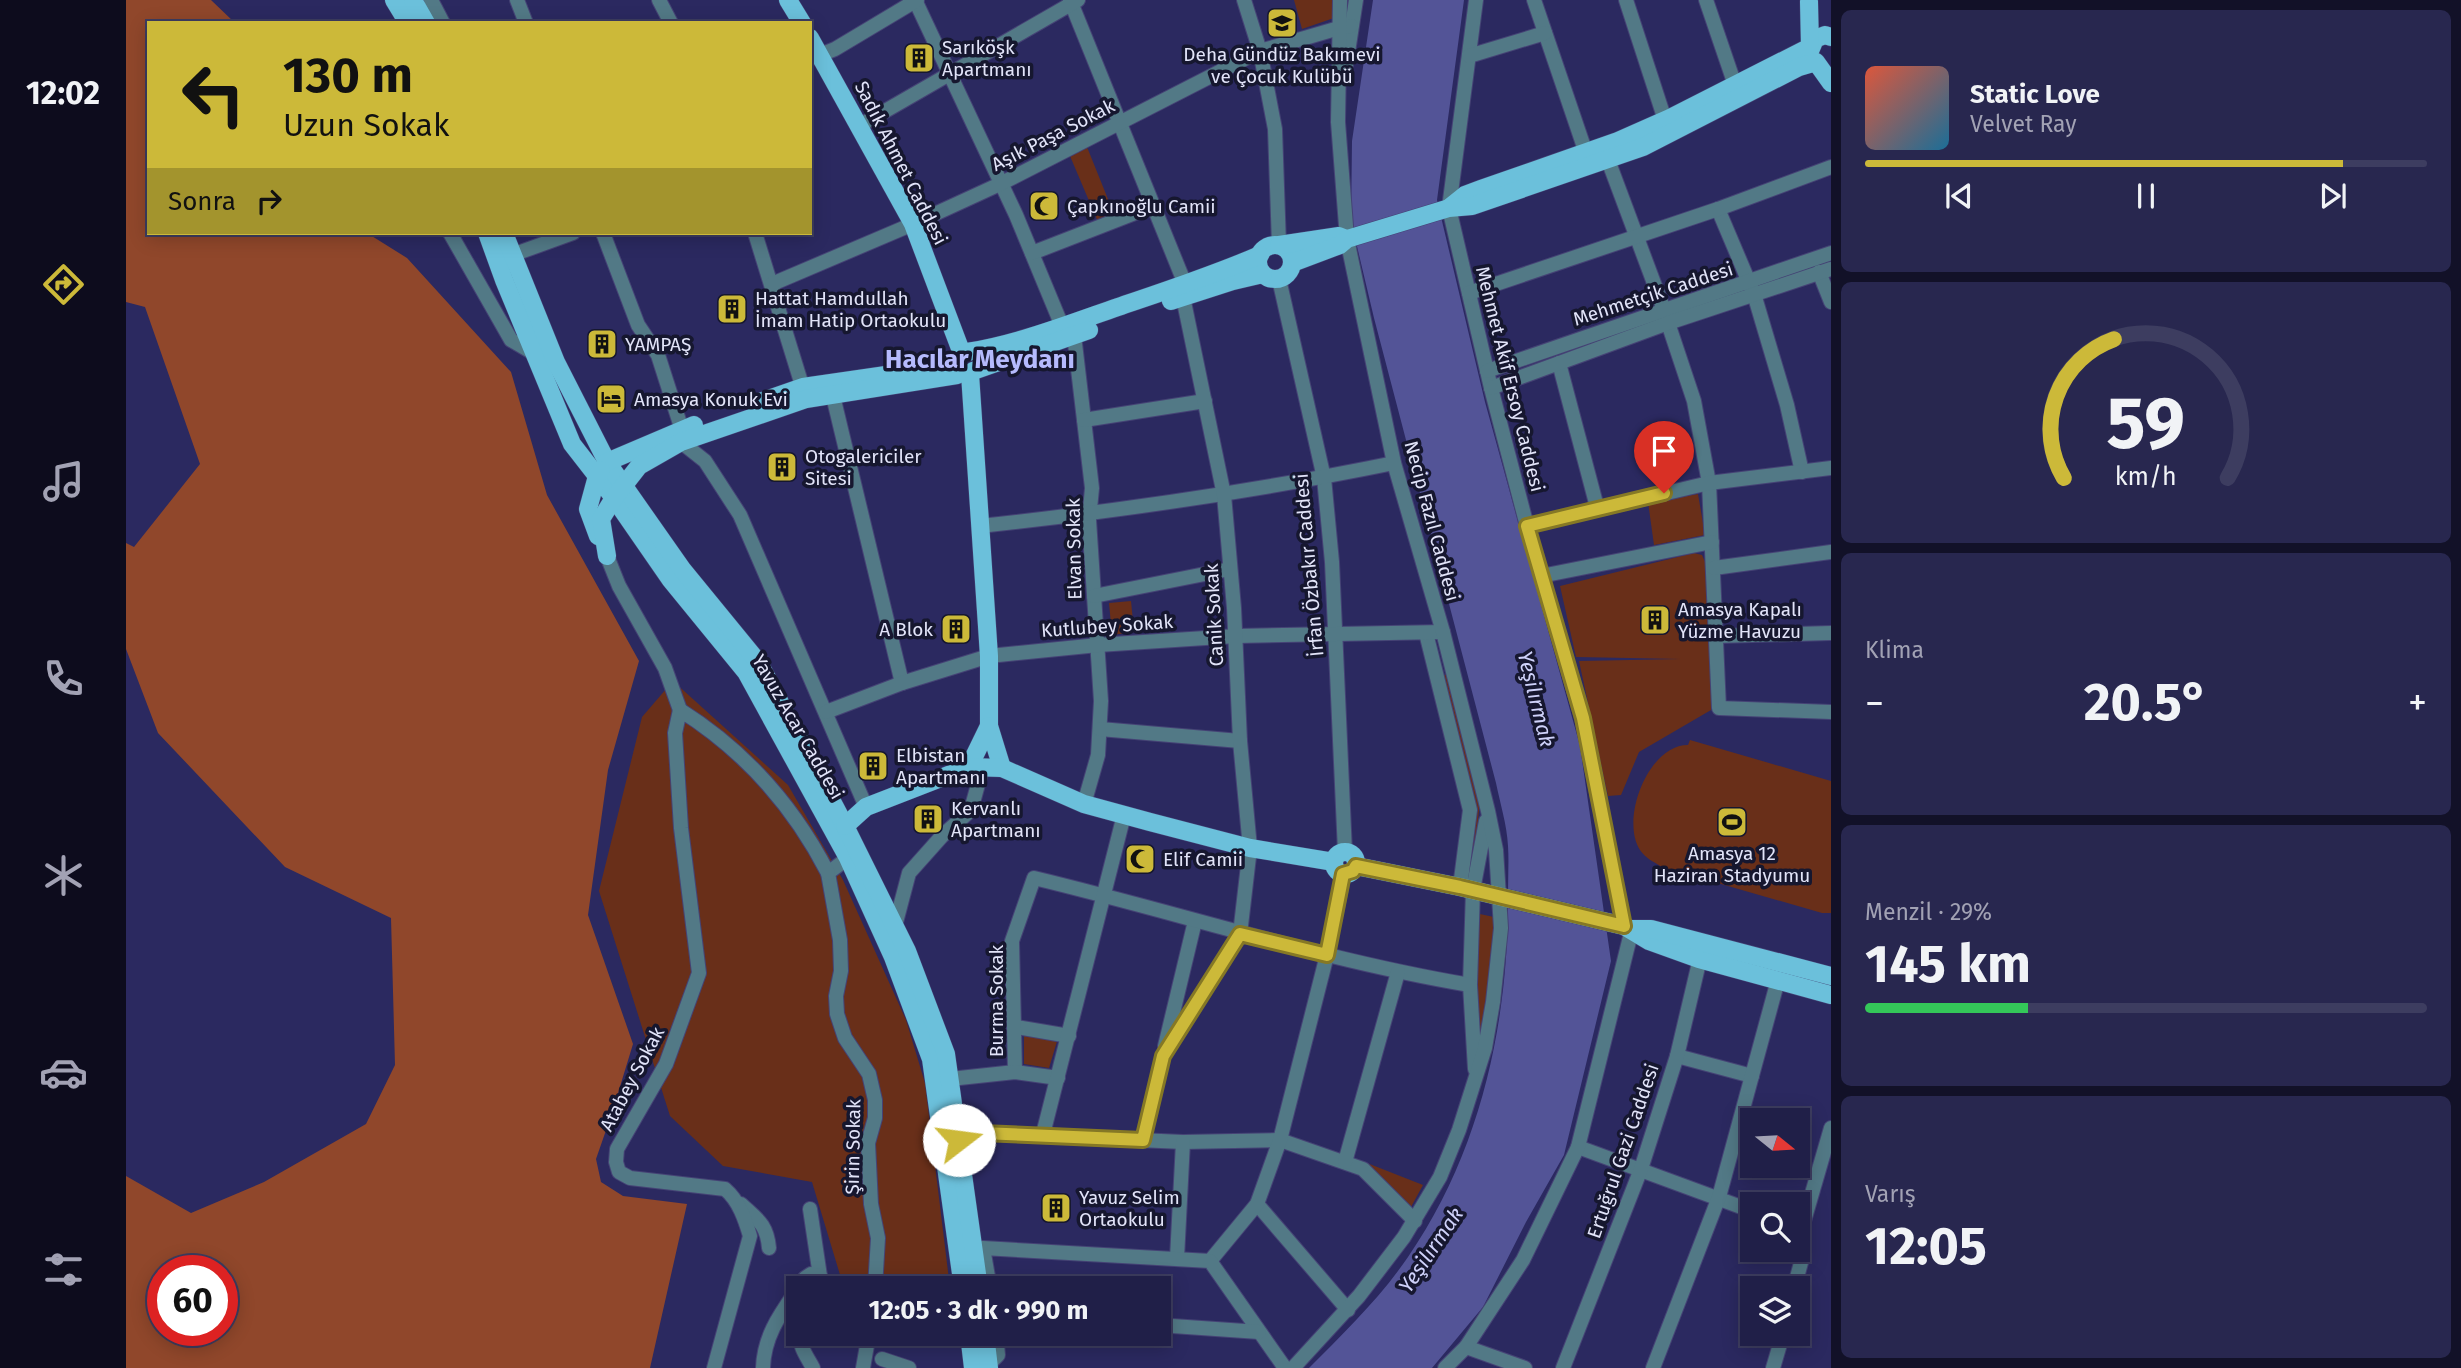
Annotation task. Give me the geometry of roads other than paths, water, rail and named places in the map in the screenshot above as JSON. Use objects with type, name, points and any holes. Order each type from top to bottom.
[{"type":"main road","points":[[394,0],[407,21]]},
{"type":"main road","points":[[413,0],[425,21]]},
{"type":"main road","points":[[788,0],[801,21]]},
{"type":"main road","points":[[1809,1],[1831,35],[1820,36],[1819,58]]},
{"type":"main road","points":[[1809,1],[1819,58],[1831,83]]},
{"type":"main road","name":"Sadık Ahmet Caddesi","points":[[815,57],[859,126],[913,224],[962,366],[971,402],[979,526]]},
{"type":"main road","points":[[1445,209],[1465,195],[1586,153],[1665,121],[1735,85],[1819,58]]},
{"type":"main road","points":[[1292,263],[1340,245],[1350,238],[1445,209],[1472,206],[1643,147],[1819,58]]},
{"type":"main road","name":"Yavuz Acar Caddesi","points":[[489,235],[572,444],[602,469],[759,663],[908,951],[946,1055],[977,1276]]},
{"type":"main road","points":[[506,235],[512,255],[547,325],[556,362],[602,469],[588,509],[607,556]]},
{"type":"main road","points":[[804,393],[832,396],[962,366],[1184,290],[1260,255],[1268,246],[1339,236],[1350,238]]},
{"type":"main road","points":[[1184,290],[1289,272],[1291,254],[1279,245]]},
{"type":"main road","points":[[1260,255],[1258,265],[1271,276]]},
{"type":"main road","points":[[602,469],[681,436],[804,393],[886,375],[962,366]]},
{"type":"main road","points":[[607,556],[601,519],[639,466],[681,436]]},
{"type":"main road","name":"Yavuz Acar Caddesi","points":[[619,492],[670,579],[746,672],[848,858],[893,957],[931,1059],[961,1276]]},
{"type":"main road","points":[[979,526],[989,656],[989,726],[1002,768]]},
{"type":"main road","points":[[976,766],[989,726]]},
{"type":"main road","points":[[845,826],[866,807],[976,766],[1002,768],[1084,804],[1250,848],[1345,863],[1625,926],[1651,929],[1778,980],[1831,995]]},
{"type":"main road","points":[[1702,951],[1831,976]]},
{"type":"main road","points":[[974,1346],[984,1367]]},
{"type":"main road","points":[[984,1367],[985,1346]]},
{"type":"street","points":[[431,0],[442,21]]},
{"type":"street","points":[[517,0],[525,21]]},
{"type":"street","points":[[815,57],[835,49],[916,0]]},
{"type":"street","name":"Elvan Sokak","points":[[916,0],[1068,331],[1084,420],[1092,488],[1089,515],[1101,701],[1098,755],[1084,804]]},
{"type":"street","points":[[1244,0],[1260,51],[1275,129],[1279,245]]},
{"type":"street","points":[[1340,0],[1345,27]]},
{"type":"street","points":[[1345,27],[1356,0]]},
{"type":"street","name":"Mehmet Akif Ersoy Caddesi","points":[[1476,0],[1445,209],[1469,293],[1527,526],[1583,718],[1625,926]]},
{"type":"street","points":[[1534,0],[1586,153]]},
{"type":"street","points":[[1626,0],[1665,121]]},
{"type":"street","points":[[1706,0],[1735,85]]},
{"type":"street","points":[[662,1],[670,21]]},
{"type":"street","points":[[859,126],[1073,1]]},
{"type":"street","name":"Canik Sokak","points":[[1073,1],[1184,290],[1224,495],[1236,636],[1240,741],[1250,848],[1240,934]]},
{"type":"street","name":"Aşık Paşa Sokak","points":[[772,284],[1000,184],[1260,51],[1345,27]]},
{"type":"street","name":"Necip Fazıl Caddesi","points":[[1293,1368],[1348,1310],[1415,1221],[1445,1164],[1460,1130],[1485,1048],[1493,1002],[1503,898],[1488,811],[1443,632],[1394,463],[1350,238],[1338,122],[1345,27]]},
{"type":"street","points":[[1469,56],[1545,33]]},
{"type":"street","points":[[1608,160],[1694,401],[1709,483],[1719,708],[1831,712]]},
{"type":"street","points":[[1469,293],[1718,209],[1831,167]]},
{"type":"street","points":[[1032,253],[1153,206]]},
{"type":"street","points":[[1718,209],[1752,288],[1787,405],[1802,471]]},
{"type":"street","points":[[451,235],[511,340],[535,354]]},
{"type":"street","points":[[512,255],[567,235]]},
{"type":"street","points":[[604,235],[638,325],[658,355],[681,436],[705,461],[740,515],[866,807]]},
{"type":"street","points":[[756,235],[804,393]]},
{"type":"street","name":"Mehmetçik Caddesi","points":[[1487,371],[1752,288],[1831,253]]},
{"type":"street","points":[[1825,271],[1831,302]]},
{"type":"street","name":"Mehmetçik Caddesi","points":[[1752,288],[1825,271]]},
{"type":"street","name":"İrfan Özbakır Caddesi","points":[[1210,1261],[1257,1204],[1280,1140],[1327,955],[1345,863],[1332,562],[1324,478],[1271,276]]},
{"type":"street","name":"Mehmetçik Caddesi","points":[[1491,388],[1559,363],[1666,317]]},
{"type":"street","points":[[1559,363],[1597,508]]},
{"type":"street","points":[[832,396],[902,683]]},
{"type":"street","points":[[1084,420],[1205,401]]},
{"type":"street","points":[[979,526],[1089,515],[1224,495],[1394,463]]},
{"type":"street","points":[[1527,526],[1709,483],[1831,468]]},
{"type":"street","points":[[1541,576],[1712,542]]},
{"type":"street","points":[[1714,568],[1831,552]]},
{"type":"street","name":"Atabey Sokak","points":[[607,556],[619,586],[665,668],[680,710],[675,733],[681,828],[699,973],[666,1064],[617,1149],[616,1162],[619,1172],[630,1178],[725,1189],[731,1195]]},
{"type":"street","points":[[1094,596],[1230,569]]},
{"type":"street","name":"Kutlubey Sokak","points":[[825,712],[902,683],[989,656],[1098,645],[1236,636],[1443,632]]},
{"type":"street","points":[[1426,633],[1470,810],[1467,889],[1476,1077]]},
{"type":"street","points":[[1717,636],[1831,633]]},
{"type":"street","points":[[680,710],[709,729],[753,766],[789,808],[828,873],[848,858]]},
{"type":"street","points":[[1100,729],[1240,741]]},
{"type":"street","points":[[895,926],[909,873],[942,836],[971,810],[976,766]]},
{"type":"street","name":"Necip Fazıl Caddesi","points":[[1467,889],[1488,811]]},
{"type":"street","points":[[1043,1134],[1124,815]]},
{"type":"street","name":"Şirin Sokak","points":[[828,873],[840,940],[841,971],[836,996],[837,1014],[845,1038],[869,1074],[875,1100],[875,1118],[868,1143],[871,1204],[878,1238],[876,1276]]},
{"type":"street","name":"Burma Sokak","points":[[1015,1072],[1012,941],[1034,878],[1240,934],[1398,972],[1470,985]]},
{"type":"street","points":[[1143,1140],[1195,921]]},
{"type":"street","points":[[1445,1368],[1466,1347],[1523,1259],[1578,1147],[1625,926]]},
{"type":"street","points":[[1163,1056],[1240,934]]},
{"type":"street","name":"Ertuğrul Gazi Caddesi","points":[[1563,1368],[1641,1169],[1677,1056],[1702,951]]},
{"type":"street","points":[[1345,1162],[1398,972]]},
{"type":"street","points":[[1653,1368],[1719,1197],[1778,980]]},
{"type":"street","points":[[1016,1027],[1069,1036]]},
{"type":"street","points":[[1677,1056],[1752,1076]]},
{"type":"street","points":[[950,1079],[1015,1072],[1058,1078]]},
{"type":"street","points":[[1810,1199],[1831,1128]]},
{"type":"street","points":[[958,1132],[1183,1142],[1280,1140],[1363,1169],[1415,1221]]},
{"type":"street","points":[[1177,1258],[1183,1142]]},
{"type":"street","points":[[1578,1147],[1740,1206]]},
{"type":"street","points":[[731,1195],[764,1226],[768,1234],[769,1248]]},
{"type":"street","points":[[713,1368],[750,1236],[743,1214],[731,1195]]},
{"type":"street","points":[[1257,1204],[1348,1310]]},
{"type":"street","points":[[810,1209],[820,1276]]},
{"type":"street","points":[[988,1276],[984,1248],[1210,1261],[1285,1368]]},
{"type":"street","points":[[763,1368],[764,1350],[772,1327],[786,1306]]},
{"type":"street","points":[[1171,1326],[1259,1332]]},
{"type":"street","points":[[802,1346],[813,1368]]},
{"type":"street","points":[[863,1368],[867,1346]]},
{"type":"street","points":[[984,1367],[998,1355],[997,1346]]},
{"type":"street","points":[[1765,1368],[1771,1346]]},
{"type":"street","points":[[1773,1368],[1779,1346]]},
{"type":"street","points":[[1466,1347],[1525,1368]]},
{"type":"street","points":[[882,1359],[909,1368]]},
{"type":"water","name":"Yeşilırmak","points":[[1373,0],[1464,0],[1437,200],[1485,402],[1580,746],[1611,961],[1564,1155],[1483,1307],[1432,1368],[1309,1368],[1386,1287],[1433,1216],[1455,1173],[1486,1083],[1496,1037],[1507,942],[1508,852],[1503,814],[1351,221],[1352,141]]},
{"type":"place","name":"Deha Gündüz Bakımevi ve Çocuk Kulübü","points":[[1282,23]]},
{"type":"place","name":"Sarıköşk Apartmanı","points":[[919,58]]},
{"type":"place","name":"Çapkınoğlu Camii","points":[[1044,206]]},
{"type":"place","name":"Hattat Hamdullah İmam Hatip Ortaokulu","points":[[732,309]]},
{"type":"place","name":"YAMPAŞ","points":[[602,344]]},
{"type":"place","name":"Amasya Konuk Evi","points":[[611,399]]},
{"type":"place","name":"Otogalericiler Sitesi","points":[[782,467]]},
{"type":"place","name":"Amasya Kapalı Yüzme Havuzu","points":[[1655,620]]},
{"type":"place","name":"A Blok","points":[[956,629]]},
{"type":"place","name":"Elbistan Apartmanı","points":[[873,766]]},
{"type":"place","name":"Kervanlı Apartmanı","points":[[928,819]]},
{"type":"place","name":"Amasya 12 Haziran Stadyumu","points":[[1732,822]]},
{"type":"place","name":"Elif Camii","points":[[1140,859]]},
{"type":"place","name":"Yavuz Selim Ortaokulu","points":[[1056,1208]]},
{"type":"district","name":"Hacılar Meydanı","points":[[980,359]]}]
